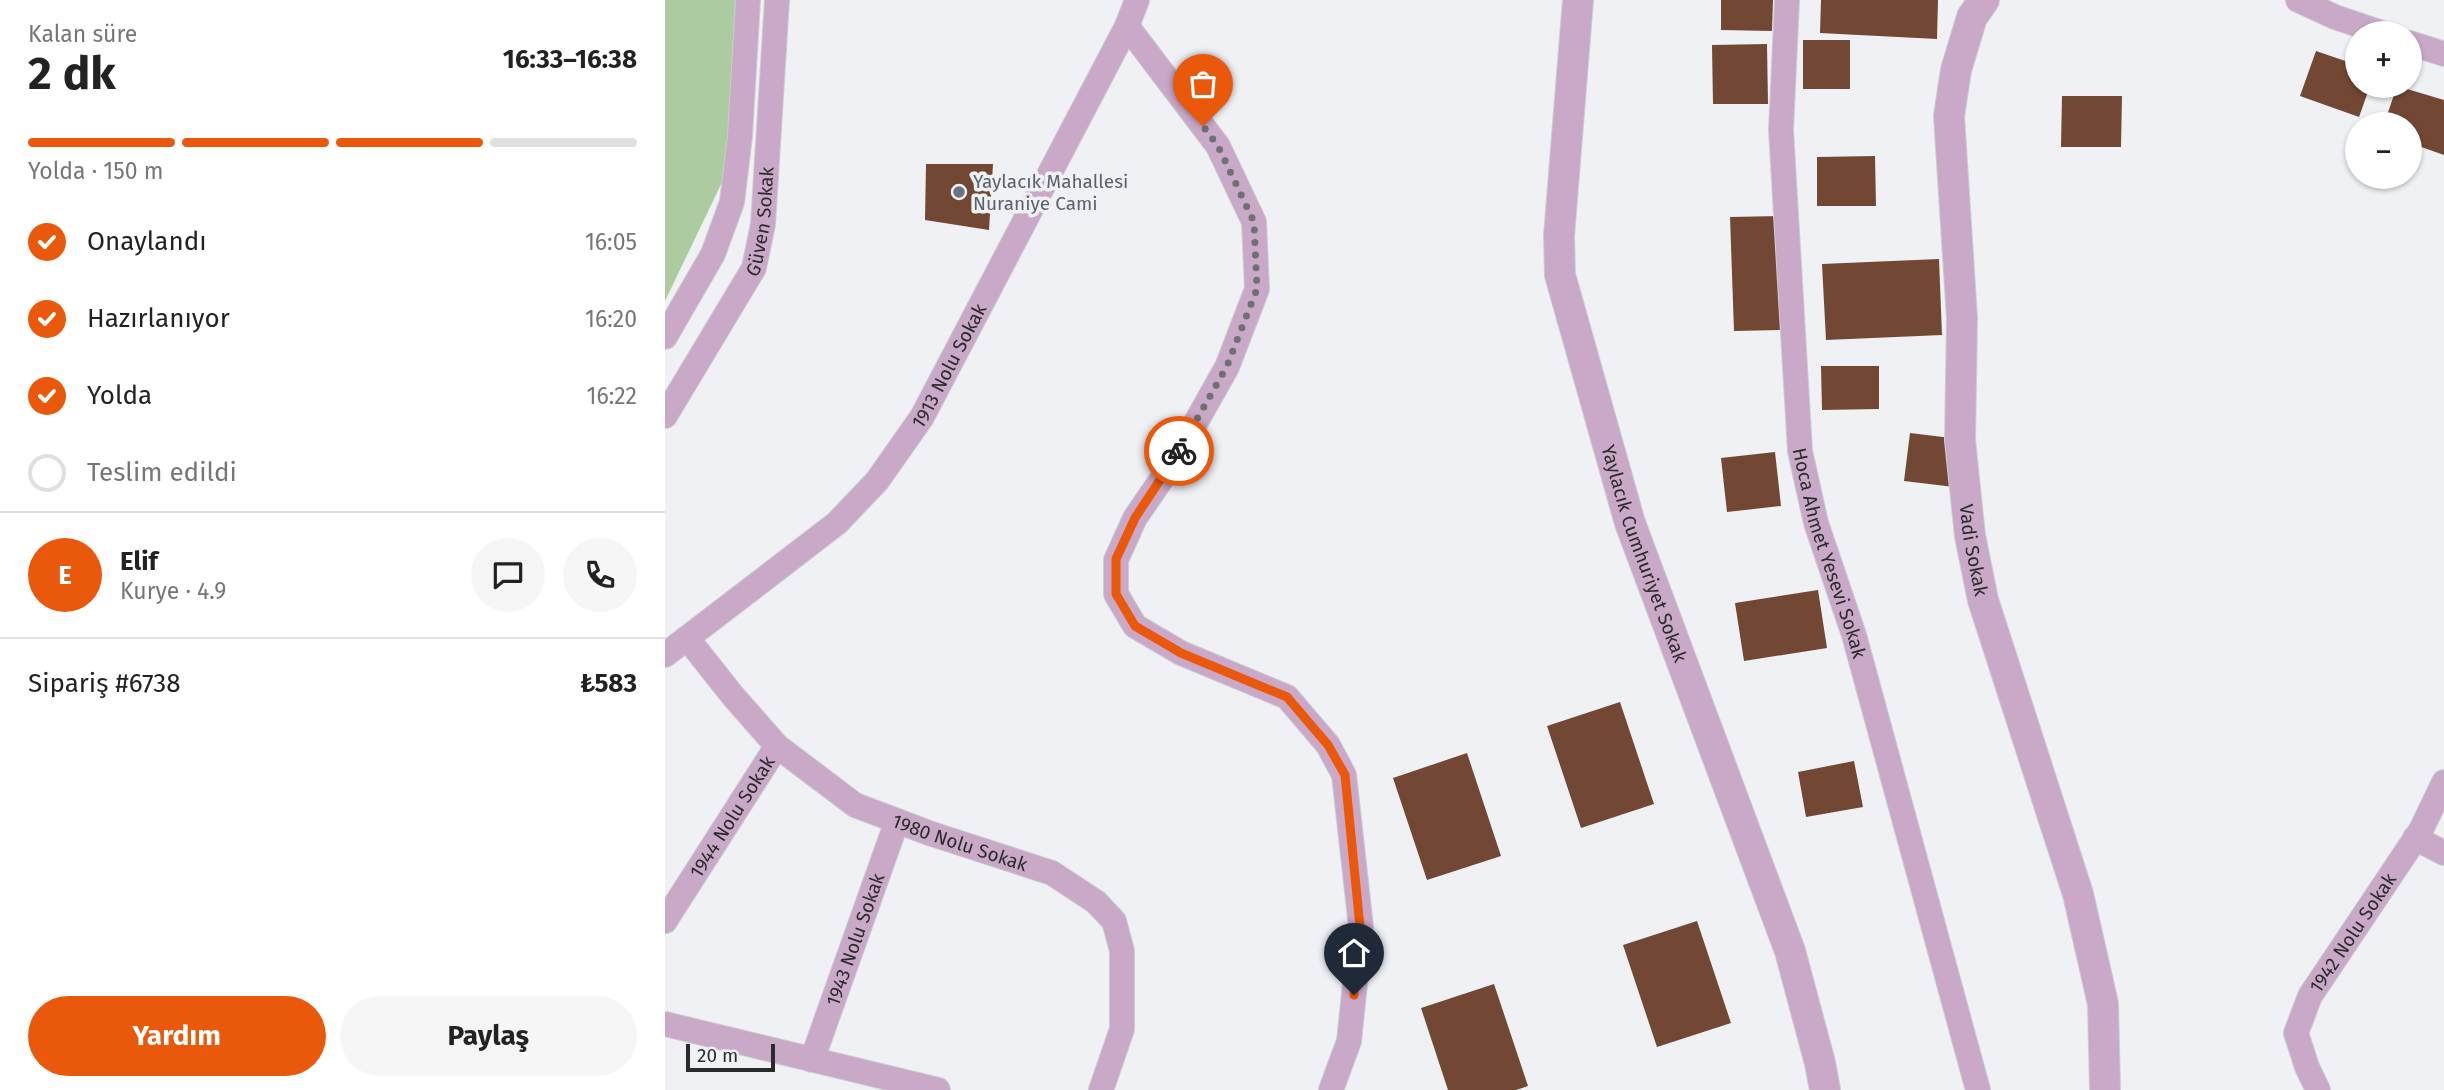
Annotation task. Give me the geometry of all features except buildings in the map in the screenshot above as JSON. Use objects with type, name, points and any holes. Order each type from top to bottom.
[{"type":"street","name":"Güven Sokak","points":[[665,337],[713,254],[732,202],[740,136],[748,0]]},
{"type":"street","name":"Güven Sokak","points":[[665,416],[754,268],[764,224],[777,0]]},
{"type":"street","name":"1913 Nolu Sokak","points":[[665,655],[837,523],[877,481],[922,417],[1127,26],[1137,0]]},
{"type":"street","name":"Yaylacık Cumhuriyet Sokak","points":[[1578,0],[1559,236],[1560,275],[1630,523],[1790,951],[1825,1090]]},
{"type":"street","name":"Hoca Ahmet Yesevi Sokak","points":[[1787,0],[1781,130],[1800,451],[1816,523],[1854,635],[1978,1090]]},
{"type":"street","name":"Vadi Sokak","points":[[1984,0],[1972,17],[1956,70],[1949,116],[1962,318],[1960,440],[1969,536],[1983,600],[2078,894],[2103,1004],[2105,1090]]},
{"type":"street","points":[[2298,0],[2347,21]]},
{"type":"street","points":[[1127,26],[1218,146],[1254,222],[1257,289],[1227,366],[1174,461],[1135,518],[1116,559],[1116,594],[1135,626],[1181,653],[1287,697],[1328,745],[1345,775],[1360,927],[1349,1041],[1331,1090]]},
{"type":"street","points":[[2422,47],[2444,54]]},
{"type":"street","name":"1980 Nolu Sokak","points":[[687,638],[777,746],[855,805],[1052,873],[1096,902],[1114,921],[1122,951],[1122,1029],[1101,1090]]},
{"type":"street","name":"1944 Nolu Sokak","points":[[665,921],[777,746]]},
{"type":"street","name":"1942 Nolu Sokak","points":[[2318,1090],[2307,1068],[2296,1033],[2310,996],[2415,838],[2444,782]]},
{"type":"street","name":"1943 Nolu Sokak","points":[[812,1059],[897,821]]},
{"type":"street","points":[[2415,838],[2444,853]]},
{"type":"street","points":[[665,1024],[938,1090]]},
{"type":"green space","points":[[665,0],[748,0],[725,176],[665,301]]},
{"type":"way so far","points":[[1179,451],[1227,366],[1257,289],[1254,222],[1218,146],[1203,126]]},
{"type":"place","name":"Yaylacık Mahallesi Nuraniye Cami","points":[[959,192]]},
{"type":"route","points":[[1179,451],[1135,518],[1116,559],[1116,594],[1135,626],[1181,653],[1287,697],[1328,745],[1345,775],[1360,927],[1354,995]]}]
